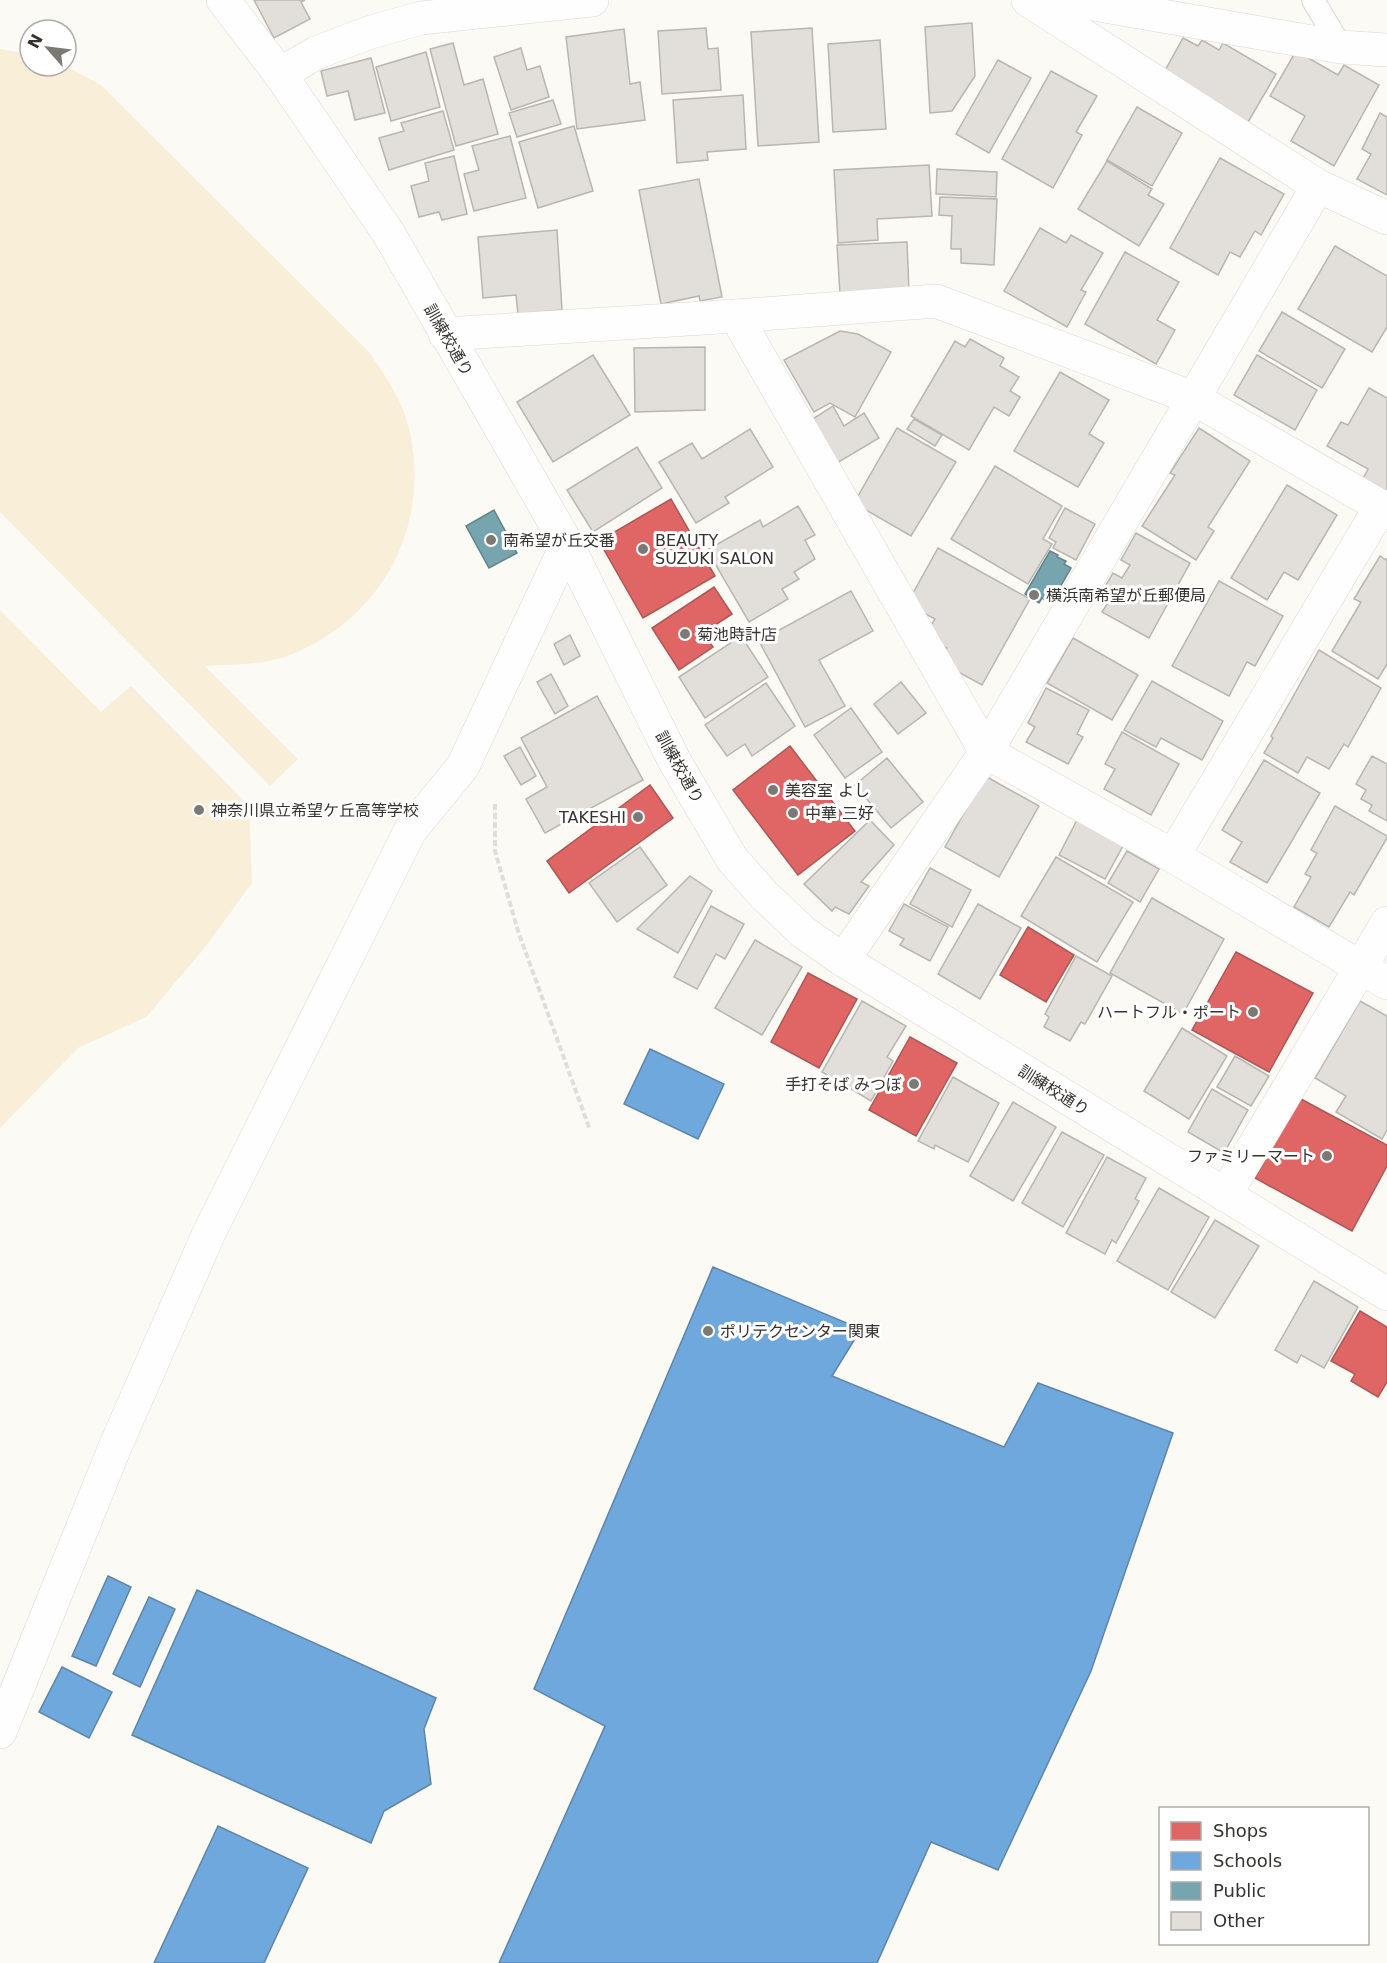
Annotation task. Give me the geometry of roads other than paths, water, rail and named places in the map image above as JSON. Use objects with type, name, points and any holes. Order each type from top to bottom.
[{"type":"street","name":"訓練校通り","points":[[223,0],[280,74],[389,234],[567,544],[675,760],[732,859],[764,895],[803,932],[843,960],[1387,1294]]},
{"type":"street","points":[[280,74],[316,53],[368,33],[421,18],[592,0]]},
{"type":"street","points":[[1028,0],[1318,186],[1387,218]]},
{"type":"street","points":[[1070,0],[1341,46],[1387,50]]},
{"type":"street","points":[[843,960],[986,752],[1318,186]]},
{"type":"street","points":[[445,334],[936,301],[1193,398],[1384,508],[1173,856]]},
{"type":"street","points":[[736,316],[986,752],[1173,856],[1374,975]]},
{"type":"street","points":[[0,1732],[115,1447],[210,1233],[410,831],[463,766],[567,544]]},
{"type":"street","points":[[1225,1195],[1374,975],[1387,923]]},
{"type":"lane","points":[[1313,0],[1341,46]]},
{"type":"place","name":"南希望が丘交番","points":[[491,540]]},
{"type":"place","name":"BEAUTY SUZUKI SALON","points":[[643,549]]},
{"type":"place","name":"横浜南希望が丘郵便局","points":[[1034,595]]},
{"type":"place","name":"菊池時計店","points":[[685,634]]},
{"type":"place","name":"美容室 よし","points":[[773,790]]},
{"type":"place","name":"神奈川県立希望ケ丘高等学校","points":[[199,810]]},
{"type":"place","name":"中華 三好","points":[[793,813]]},
{"type":"place","name":"TAKESHI","points":[[638,817]]},
{"type":"place","name":"ハートフル・ポート","points":[[1253,1012]]},
{"type":"place","name":"手打そば みつぼ","points":[[914,1084]]},
{"type":"place","name":"ファミリーマート","points":[[1327,1156]]},
{"type":"place","name":"ポリテクセンター関東","points":[[708,1331]]}]
